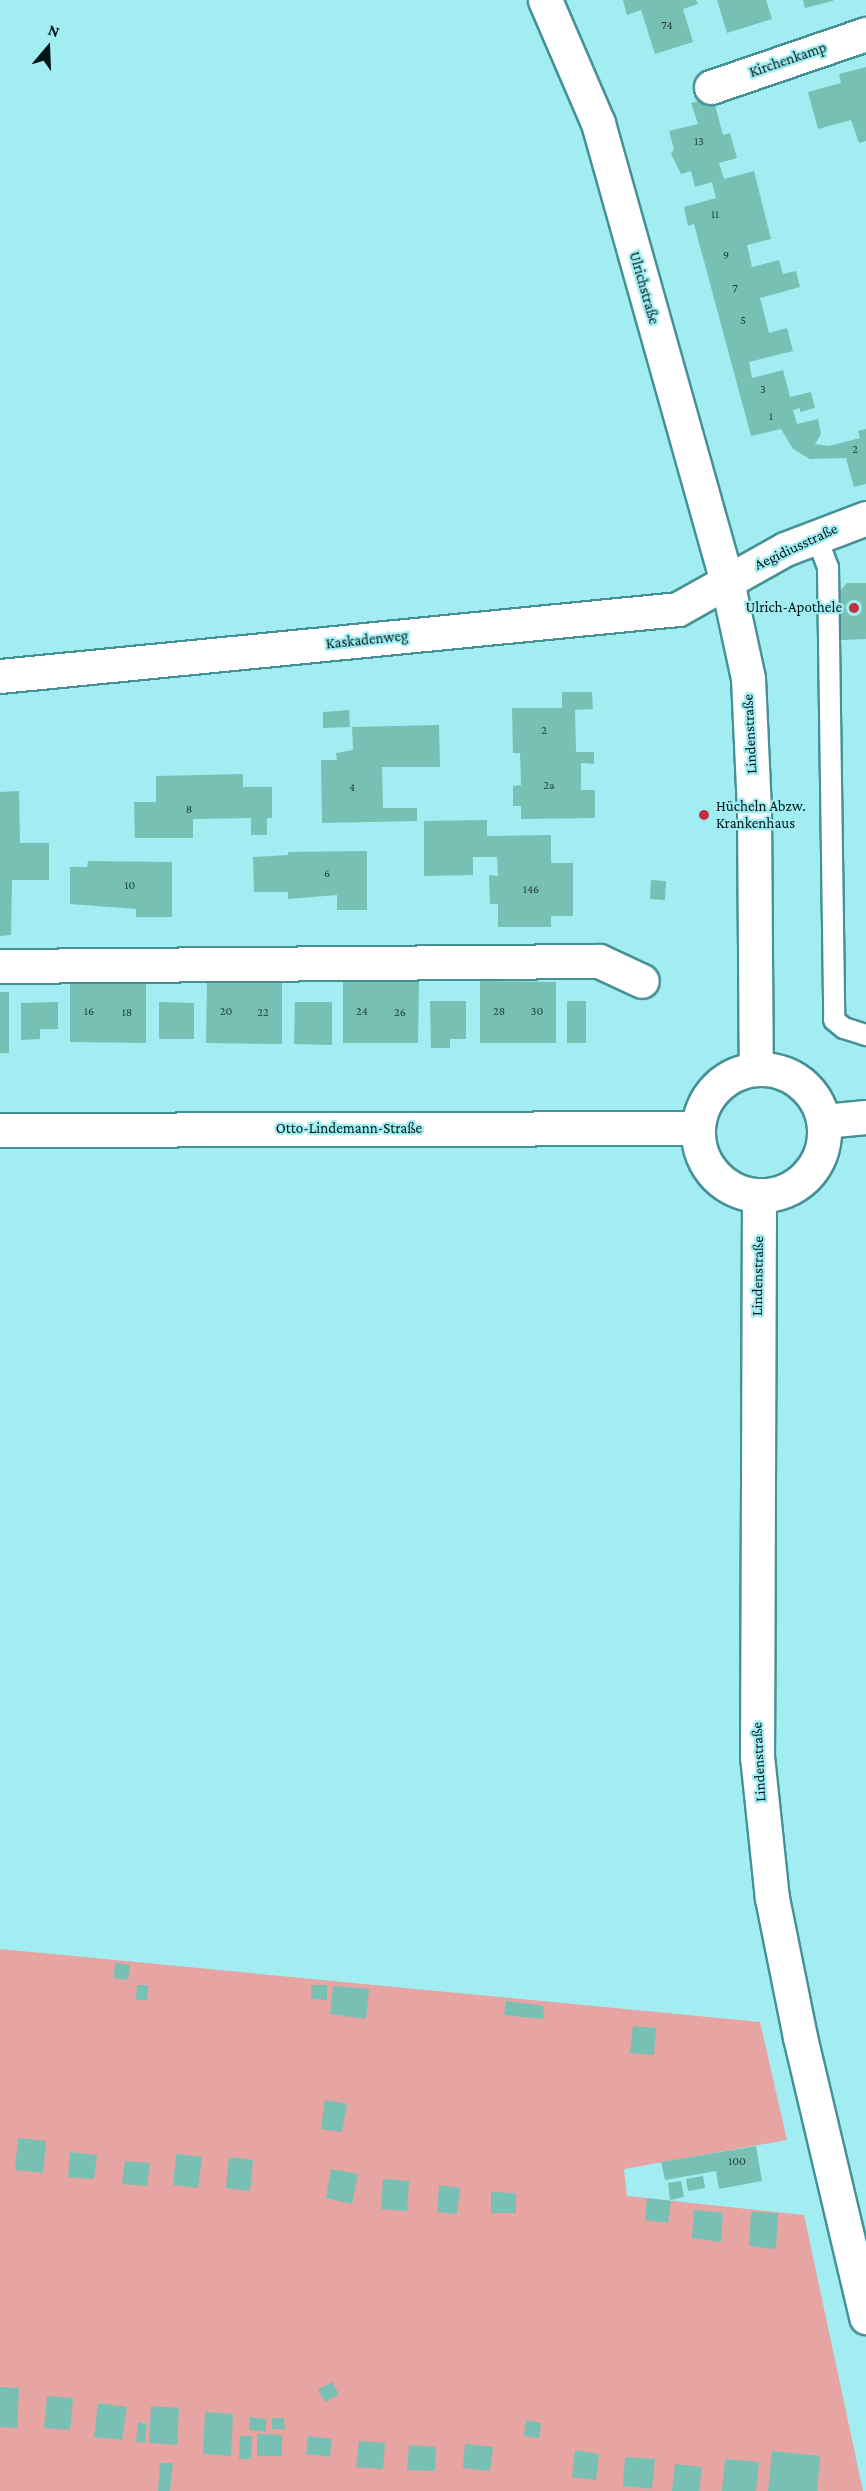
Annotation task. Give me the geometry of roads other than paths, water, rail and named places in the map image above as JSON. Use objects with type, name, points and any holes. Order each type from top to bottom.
[{"type":"street","name":"Ulrichstraße","points":[[545,0],[598,123],[727,581]]},
{"type":"street","name":"Kirchenkamp","points":[[711,87],[866,34]]},
{"type":"street","name":"Aegidiusstraße","points":[[727,581],[816,536],[866,518]]},
{"type":"street","name":"Kaskadenweg","points":[[0,676],[678,609],[727,581]]},
{"type":"street","name":"Lindenstraße","points":[[727,581],[748,678],[754,809],[756,1069]]},
{"type":"street","points":[[0,966],[599,961],[642,981]]},
{"type":"street","points":[[756,1069],[787,1074],[801,1082],[820,1106],[824,1122],[824,1144],[816,1164],[801,1182],[782,1192],[759,1196],[740,1192],[722,1182],[708,1167],[700,1149],[698,1128],[701,1111],[723,1082],[756,1069]]},
{"type":"street","points":[[824,1122],[866,1118]]},
{"type":"street","name":"Otto-Lindemann-Straße","points":[[0,1130],[698,1128]]},
{"type":"street","name":"Lindenstraße","points":[[759,1196],[757,1756],[772,1899],[800,2037],[866,2317]]},
{"type":"lane","points":[[816,536],[828,568],[834,1020],[844,1028],[866,1035]]},
{"type":"place","name":"Ulrich-Apothele","points":[[854,608]]},
{"type":"place","name":"Hücheln Abzw. Krankenhaus","points":[[704,815]]}]
